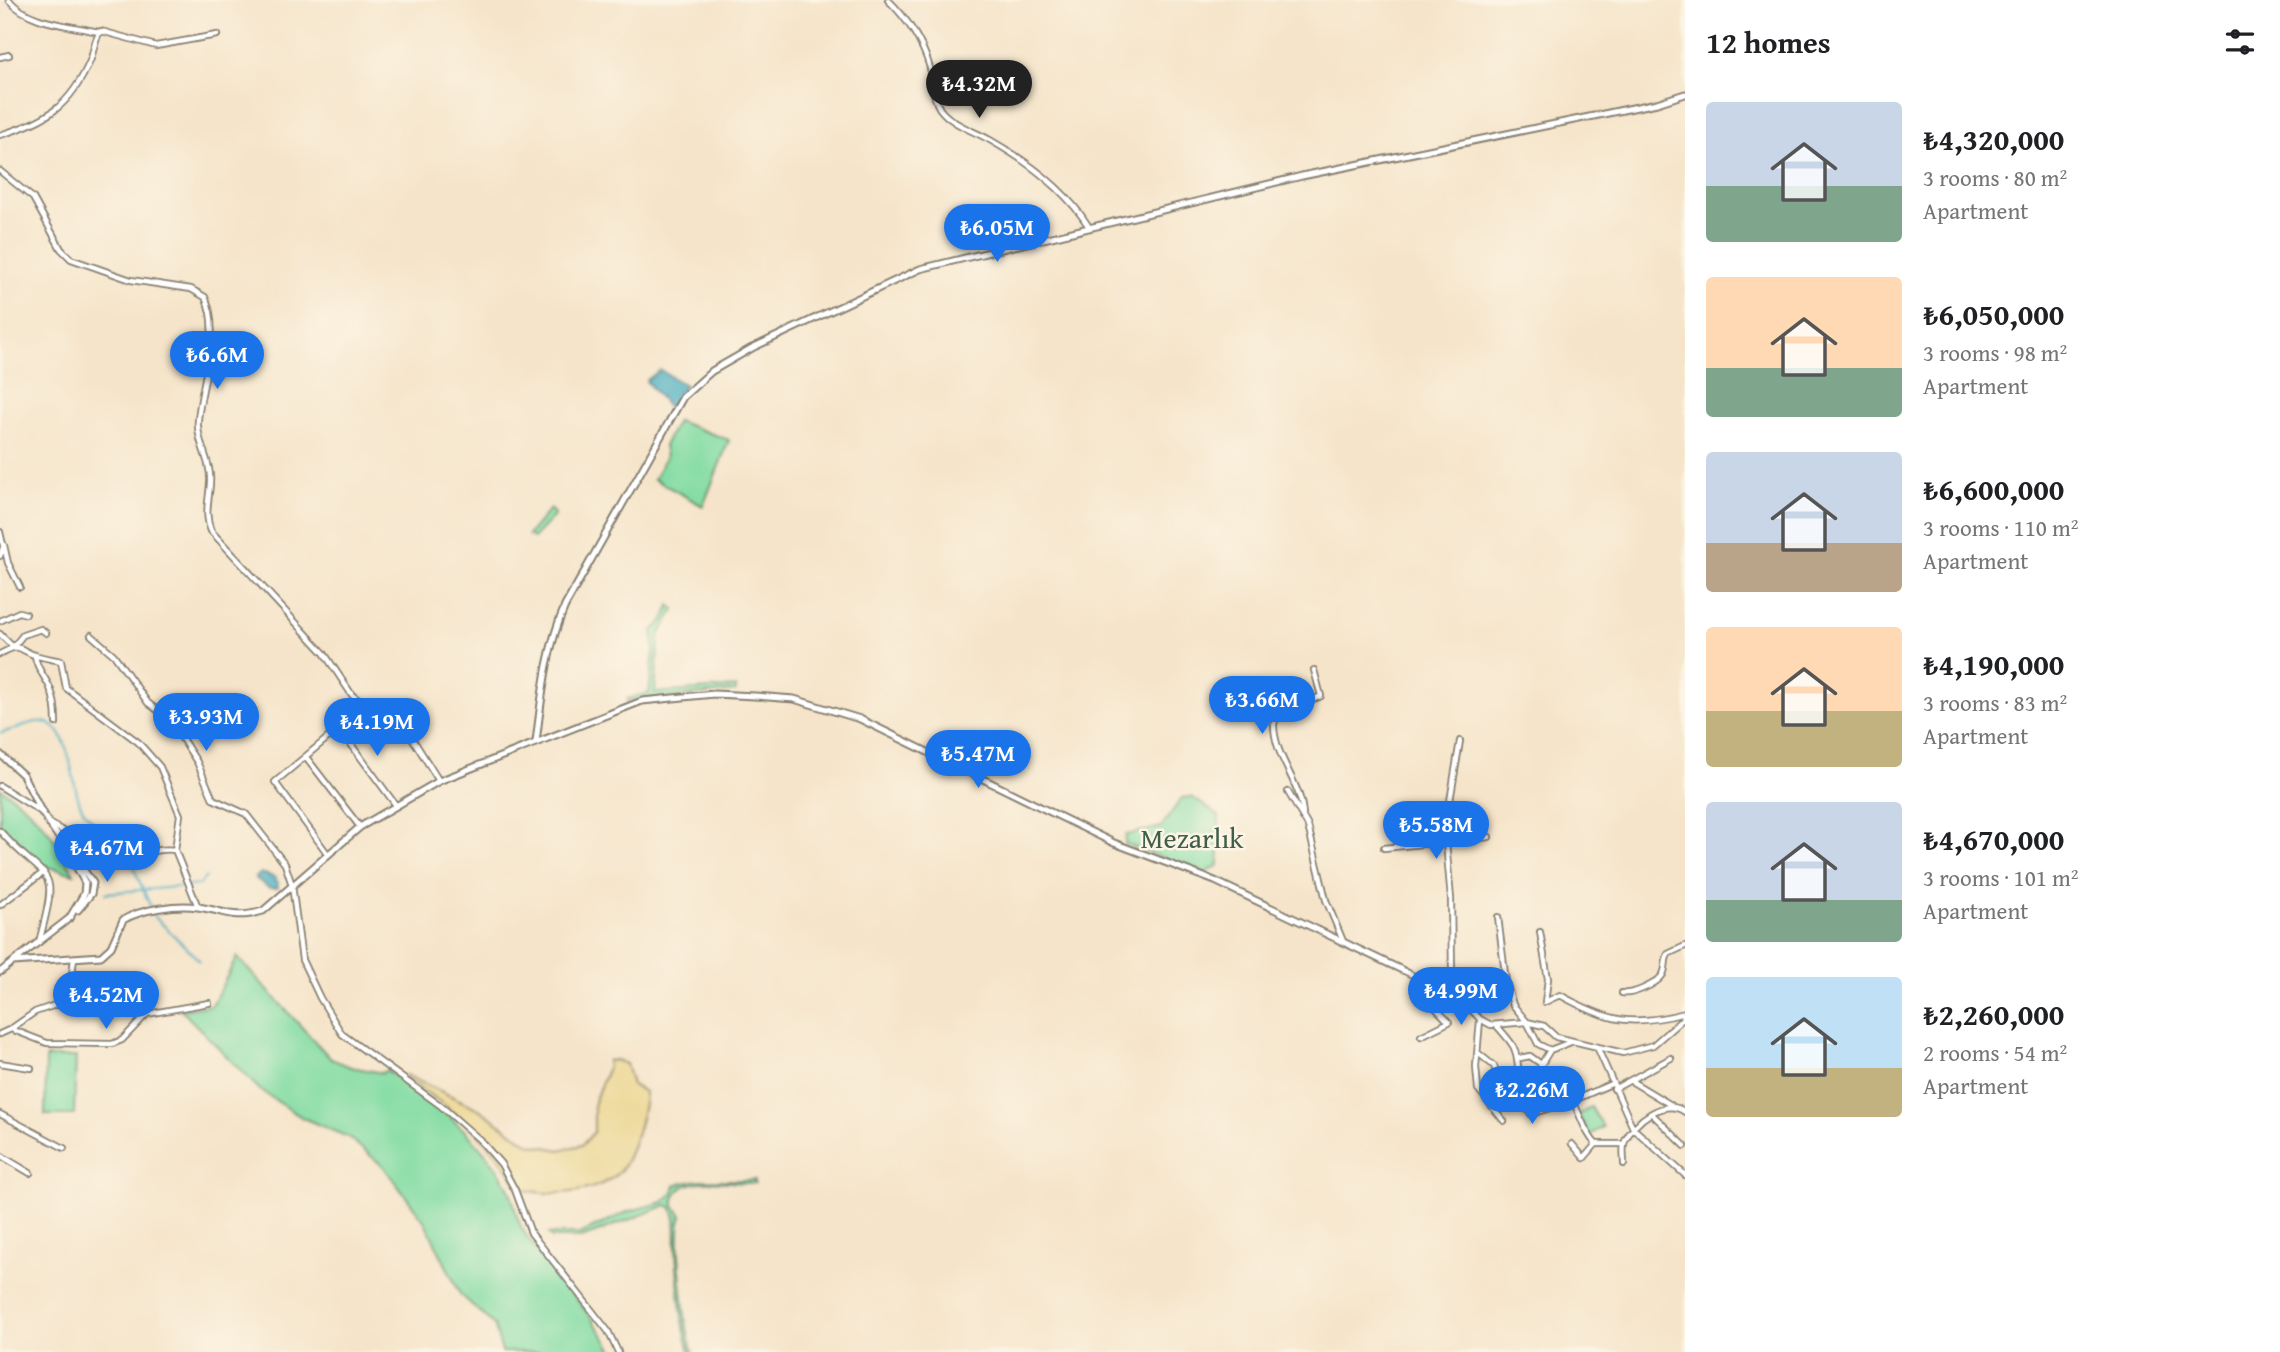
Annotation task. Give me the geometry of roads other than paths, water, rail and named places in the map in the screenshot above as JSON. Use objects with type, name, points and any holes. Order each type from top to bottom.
[{"type":"street","points":[[9,0],[25,13],[39,18],[99,32],[112,32],[156,46],[217,35]]},
{"type":"street","points":[[888,0],[899,10],[919,41],[941,110],[955,121],[992,141],[1058,189],[1078,209],[1089,227]]},
{"type":"street","points":[[0,135],[36,122],[68,100],[85,72],[99,32]]},
{"type":"street","points":[[0,57],[9,55]]},
{"type":"street","points":[[536,742],[553,634],[683,397],[696,382],[752,348],[920,269],[1302,176],[1552,125],[1685,94]]},
{"type":"street","points":[[0,171],[33,198],[61,249],[71,259],[131,279],[191,289],[205,297],[211,318],[209,357],[198,433],[209,465],[208,524],[245,569],[268,590],[288,617],[324,653],[352,695],[383,709],[404,725],[439,781]]},
{"type":"street","points":[[0,532],[20,587]]},
{"type":"street","points":[[0,556],[3,545]]},
{"type":"street","points":[[0,621],[19,612],[26,614]]},
{"type":"street","points":[[0,654],[13,647],[23,635],[41,629],[46,634]]},
{"type":"street","points":[[0,634],[13,647],[22,647],[35,656],[61,661],[66,688],[138,742],[160,767],[180,815],[176,850],[198,907]]},
{"type":"street","points":[[91,635],[114,655],[148,704],[164,715],[179,734],[197,762],[213,799],[246,814],[285,864],[292,885],[302,960],[320,998],[342,1034],[441,1106],[480,1140],[501,1164],[531,1233],[608,1331],[618,1352]]},
{"type":"street","points":[[35,656],[40,673],[49,684],[55,702],[56,723]]},
{"type":"street","points":[[1303,817],[1303,798],[1284,763],[1274,723],[1279,715],[1321,696],[1314,670]]},
{"type":"street","points":[[13,962],[105,954],[123,920],[158,910],[198,907],[228,916],[244,917],[263,911],[360,827],[395,804],[439,781],[642,701],[674,697],[755,696],[794,699],[826,707],[898,735],[1114,843],[1215,881],[1343,941],[1460,998],[1480,1019],[1496,1025],[1527,1022],[1544,1026],[1556,1037],[1623,1053],[1653,1045],[1685,1015]]},
{"type":"street","points":[[327,853],[275,782],[367,704]]},
{"type":"street","points":[[339,728],[395,804]]},
{"type":"street","points":[[1443,990],[1452,972],[1445,831],[1460,741]]},
{"type":"street","points":[[0,754],[23,775],[41,811],[68,851],[85,888],[70,917],[0,972]]},
{"type":"street","points":[[306,757],[360,827]]},
{"type":"street","points":[[0,786],[41,811]]},
{"type":"street","points":[[1288,792],[1303,817],[1326,900],[1343,941]]},
{"type":"street","points":[[50,824],[94,848],[122,854],[135,855],[165,848],[176,850]]},
{"type":"street","points":[[0,831],[44,872],[51,896],[38,943]]},
{"type":"street","points":[[1384,848],[1447,839],[1489,837]]},
{"type":"street","points":[[0,905],[44,872]]},
{"type":"street","points":[[1498,917],[1506,982],[1513,1005],[1527,1022],[1538,1044],[1550,1051]]},
{"type":"street","points":[[1540,932],[1548,979],[1545,1002],[1560,995],[1593,1012],[1626,1022],[1650,1022],[1685,1015]]},
{"type":"street","points":[[1622,993],[1630,994],[1656,981],[1664,973],[1668,954],[1685,946]]},
{"type":"street","points":[[0,1034],[35,1012],[62,1004],[71,984],[74,958]]},
{"type":"street","points":[[1421,1036],[1450,1022],[1429,1000],[1434,986]]},
{"type":"street","points":[[11,1029],[47,1043],[112,1044],[122,1040],[147,1014],[209,1003]]},
{"type":"street","points":[[1480,1019],[1478,1089],[1504,1121]]},
{"type":"street","points":[[1496,1025],[1514,1045],[1520,1058],[1519,1074],[1547,1076]]},
{"type":"street","points":[[1541,1065],[1550,1051],[1572,1042]]},
{"type":"street","points":[[1597,1047],[1633,1128],[1685,1175]]},
{"type":"street","points":[[1479,1053],[1494,1066],[1499,1078],[1507,1083],[1531,1114],[1630,1081],[1671,1058]]},
{"type":"street","points":[[1520,1058],[1530,1056],[1541,1065],[1547,1076],[1572,1101],[1584,1128],[1595,1144]]},
{"type":"street","points":[[0,1063],[31,1068]]},
{"type":"street","points":[[1630,1081],[1685,1112]]},
{"type":"street","points":[[1624,1164],[1623,1144],[1633,1128],[1652,1114],[1672,1105]]},
{"type":"street","points":[[1,1113],[48,1143],[64,1148]]},
{"type":"street","points":[[1652,1114],[1685,1146]]},
{"type":"street","points":[[1572,1144],[1584,1158],[1595,1144]]},
{"type":"street","points":[[1595,1144],[1623,1144]]},
{"type":"street","points":[[0,1155],[30,1173]]},
{"type":"water","points":[[660,370],[685,385],[669,408],[646,381]]},
{"type":"water","points":[[261,873],[274,877],[278,883],[277,888],[269,888],[255,878]]},
{"type":"waterway","points":[[0,733],[36,722],[49,724],[58,731],[69,757],[79,801],[84,811],[127,852]]},
{"type":"waterway","points":[[129,857],[155,917],[200,961]]},
{"type":"waterway","points":[[106,893],[199,885],[206,877]]},
{"type":"park label","name":"Mezarlık","points":[[1192,838]]}]
